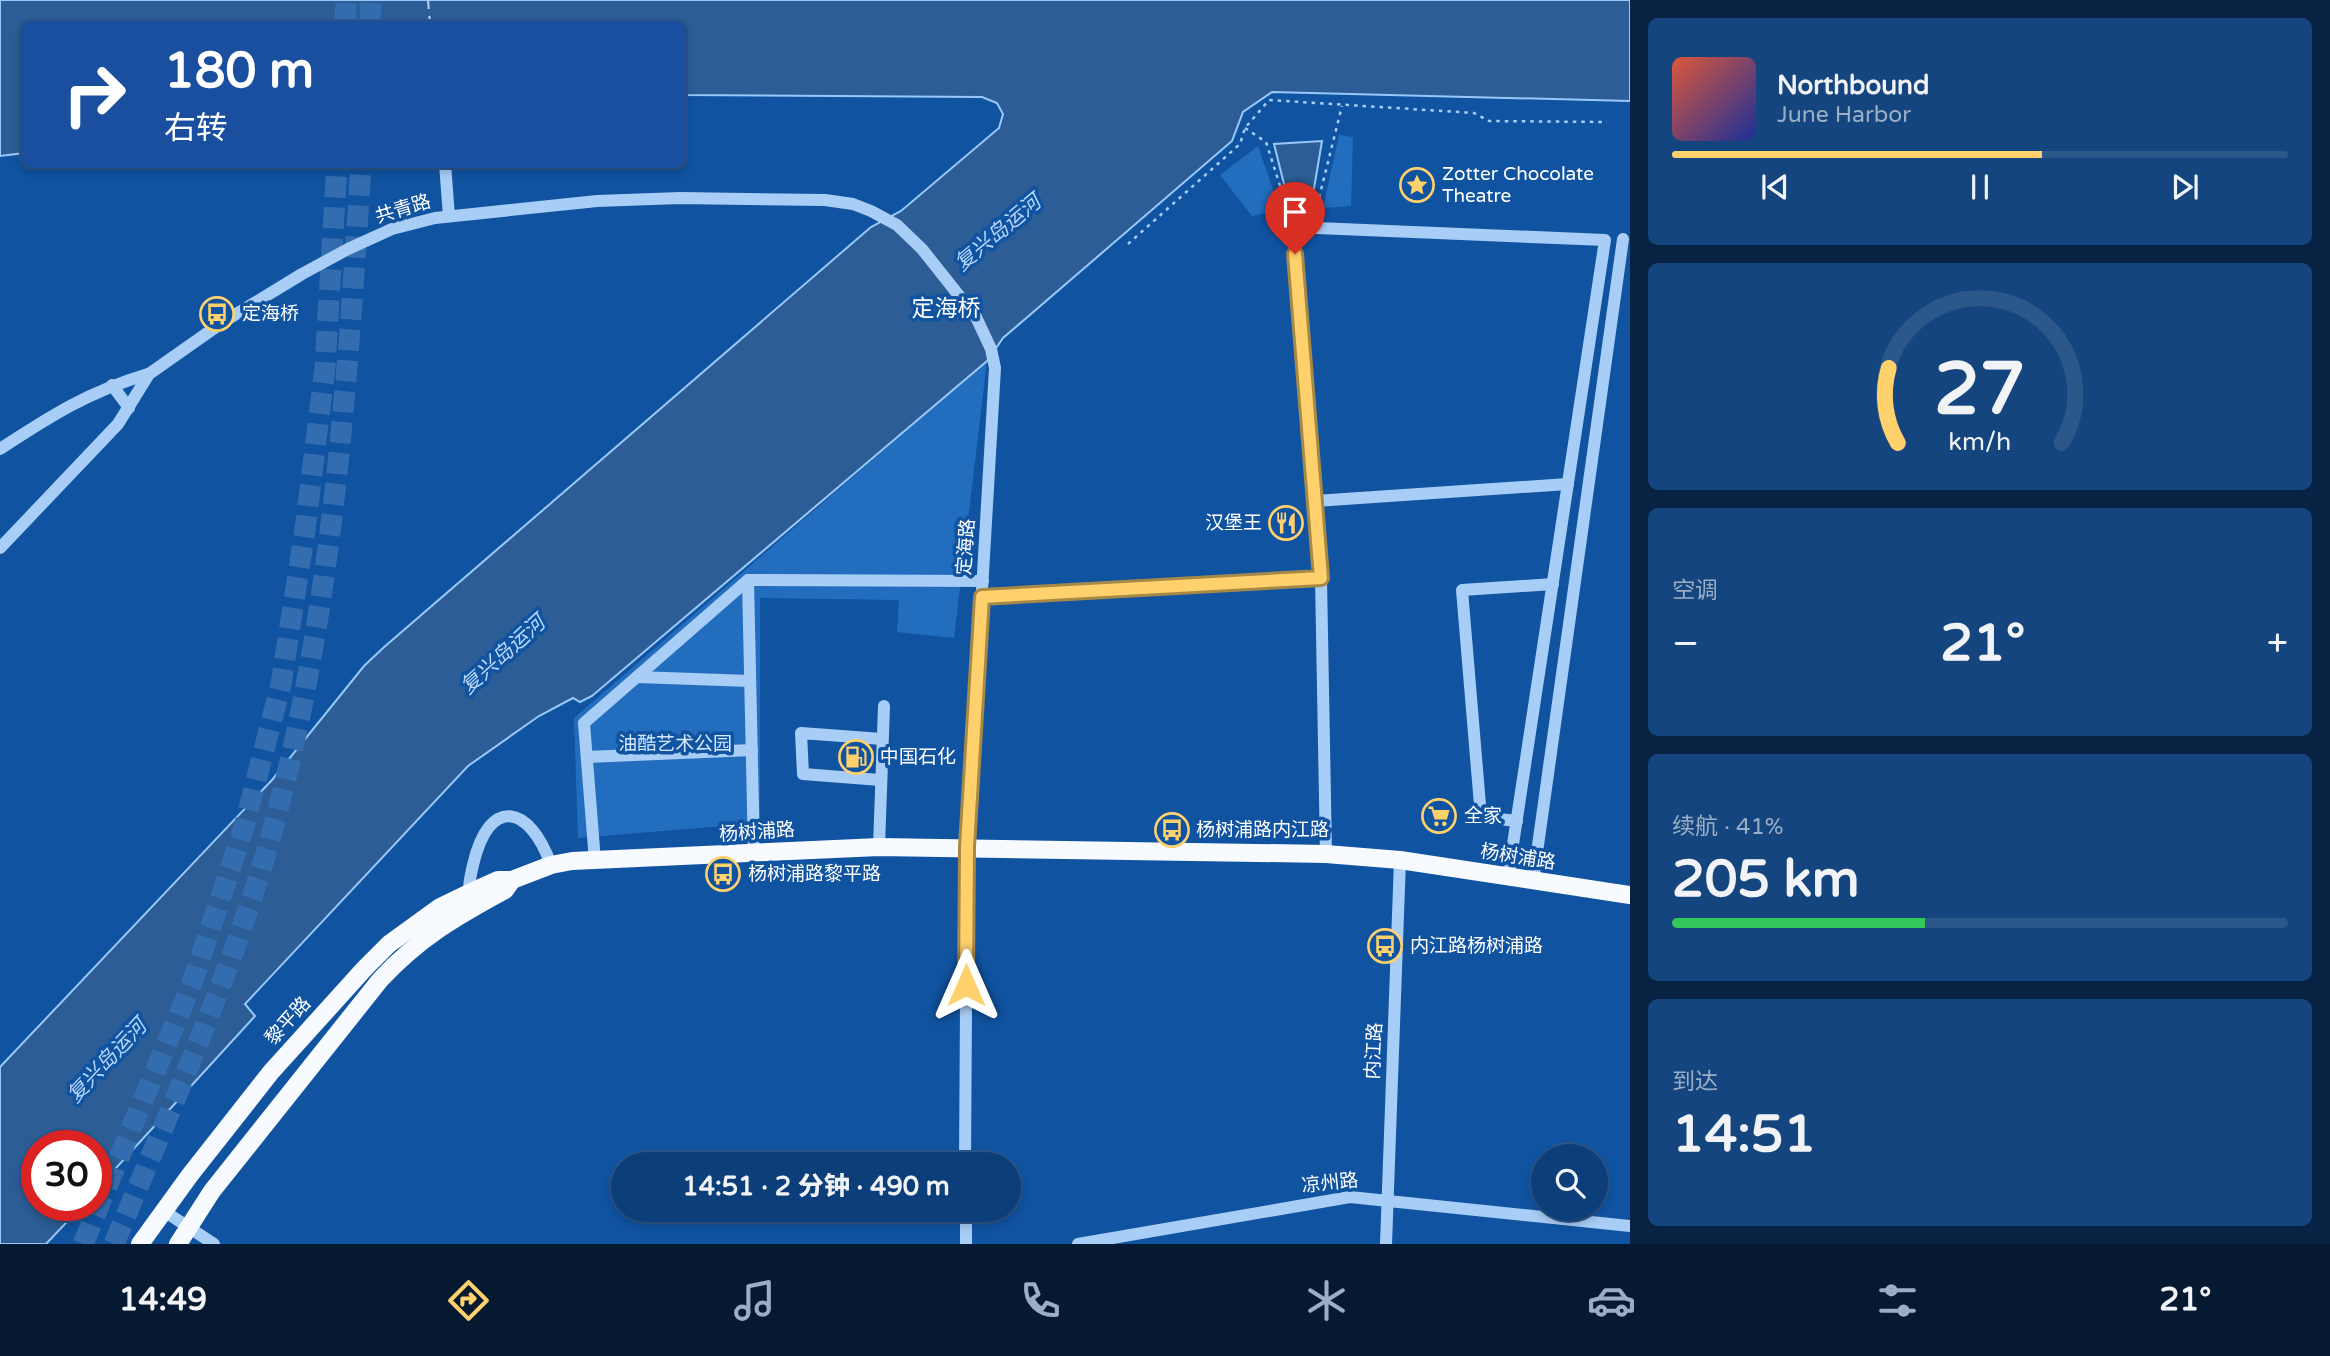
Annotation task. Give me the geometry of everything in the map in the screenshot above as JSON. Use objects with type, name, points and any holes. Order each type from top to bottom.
[{"type":"main road","name":"杨树浦路","points":[[551,865],[879,847],[1326,854],[1400,860],[1630,895]]},
{"type":"main road","name":"黎平路","points":[[140,1244],[271,1072],[365,968],[414,924],[440,907],[505,890],[512,880],[551,865]]},
{"type":"main road","name":"黎平路","points":[[178,1244],[212,1191],[380,980],[401,956],[472,900]]},
{"type":"street","points":[[445,168],[449,216]]},
{"type":"street","name":"共青路","points":[[0,548],[118,424],[149,374],[223,322],[302,274],[392,229],[449,216],[597,201],[680,198],[825,200],[853,204],[871,211],[897,225],[922,249]]},
{"type":"street","points":[[1326,854],[1321,578],[1293,227],[1605,240],[1508,877]]},
{"type":"street","points":[[1533,881],[1623,239]]},
{"type":"street","name":"定海路","points":[[922,249],[965,302],[984,331],[995,368],[996,386],[967,847],[965,1152]]},
{"type":"street","points":[[0,449],[79,399],[111,385],[149,374]]},
{"type":"street","points":[[111,385],[129,408]]},
{"type":"street","points":[[1315,501],[1568,484]]},
{"type":"street","points":[[982,597],[1321,578]]},
{"type":"street","points":[[595,861],[584,723],[748,580],[983,580]]},
{"type":"street","points":[[748,580],[754,854]]},
{"type":"street","points":[[1517,821],[1481,817],[1462,590],[1553,584]]},
{"type":"street","points":[[637,677],[750,681]]},
{"type":"street","points":[[879,847],[884,706]]},
{"type":"street","points":[[880,780],[803,774],[801,733],[882,739]]},
{"type":"street","points":[[587,757],[752,750]]},
{"type":"street","points":[[472,900],[478,846],[499,817],[508,814],[519,818],[528,826],[545,848],[551,865]]},
{"type":"street","name":"内江路","points":[[1386,1244],[1400,860]]},
{"type":"street","name":"凉州路","points":[[1078,1244],[1350,1197],[1630,1226]]},
{"type":"street","points":[[164,1211],[214,1244]]},
{"type":"street","points":[[966,1222],[966,1244]]},
{"type":"path","points":[[1128,244],[1240,144],[1245,128],[1269,100],[1474,113],[1489,121],[1607,122]]},
{"type":"path","points":[[1312,227],[1342,106]]},
{"type":"path","points":[[1245,128],[1266,142],[1293,227]]},
{"type":"green space","points":[[1339,135],[1353,137],[1351,206],[1323,208]]},
{"type":"green space","points":[[1258,146],[1280,210],[1252,216],[1220,175]]},
{"type":"green space","name":"油酷艺术公园","points":[[987,361],[954,638],[897,632],[899,600],[760,598],[760,823],[578,838],[574,718]]},
{"type":"water","name":"复兴岛运河","points":[[0,0],[1630,0],[1630,101],[1272,92],[1243,112],[1232,141],[1003,338],[987,361],[592,696],[580,702],[573,698],[539,716],[468,766],[245,1004],[255,1016],[112,1172],[112,1130],[21,1130],[21,1221],[68,1221],[46,1244],[0,1244],[0,1067],[272,780],[364,666],[871,227],[901,211],[999,128],[1003,114],[997,103],[982,97],[686,95],[686,21],[21,21],[21,153],[0,156]]},
{"type":"water","points":[[1322,141],[1310,212],[1291,212],[1274,144]]},
{"type":"ferry route","points":[[428,0],[430,21]]},
{"type":"tunnel","points":[[345,21],[346,0]]},
{"type":"tunnel","points":[[370,21],[371,0]]},
{"type":"tunnel","points":[[83,1244],[192,983],[243,831],[281,684],[305,530],[325,367],[337,168]]},
{"type":"tunnel","points":[[114,1244],[219,991],[271,836],[292,753],[323,587],[334,503],[350,334],[361,168]]},
{"type":"place","name":"Zotter Chocolate Theatre","points":[[1417,185]]},
{"type":"place","name":"定海桥","points":[[217,314]]},
{"type":"place","name":"汉堡王","points":[[1286,523]]},
{"type":"place","name":"中国石化","points":[[856,757]]},
{"type":"place","name":"全家","points":[[1439,816]]},
{"type":"place","name":"杨树浦路内江路","points":[[1172,830]]},
{"type":"place","name":"杨树浦路黎平路","points":[[723,874]]},
{"type":"place","name":"内江路杨树浦路","points":[[1385,946]]},
{"type":"district","name":"定海桥","points":[[946,309]]},
{"type":"route","points":[[966,985],[967,847],[982,597],[1321,578],[1295,254]]}]
